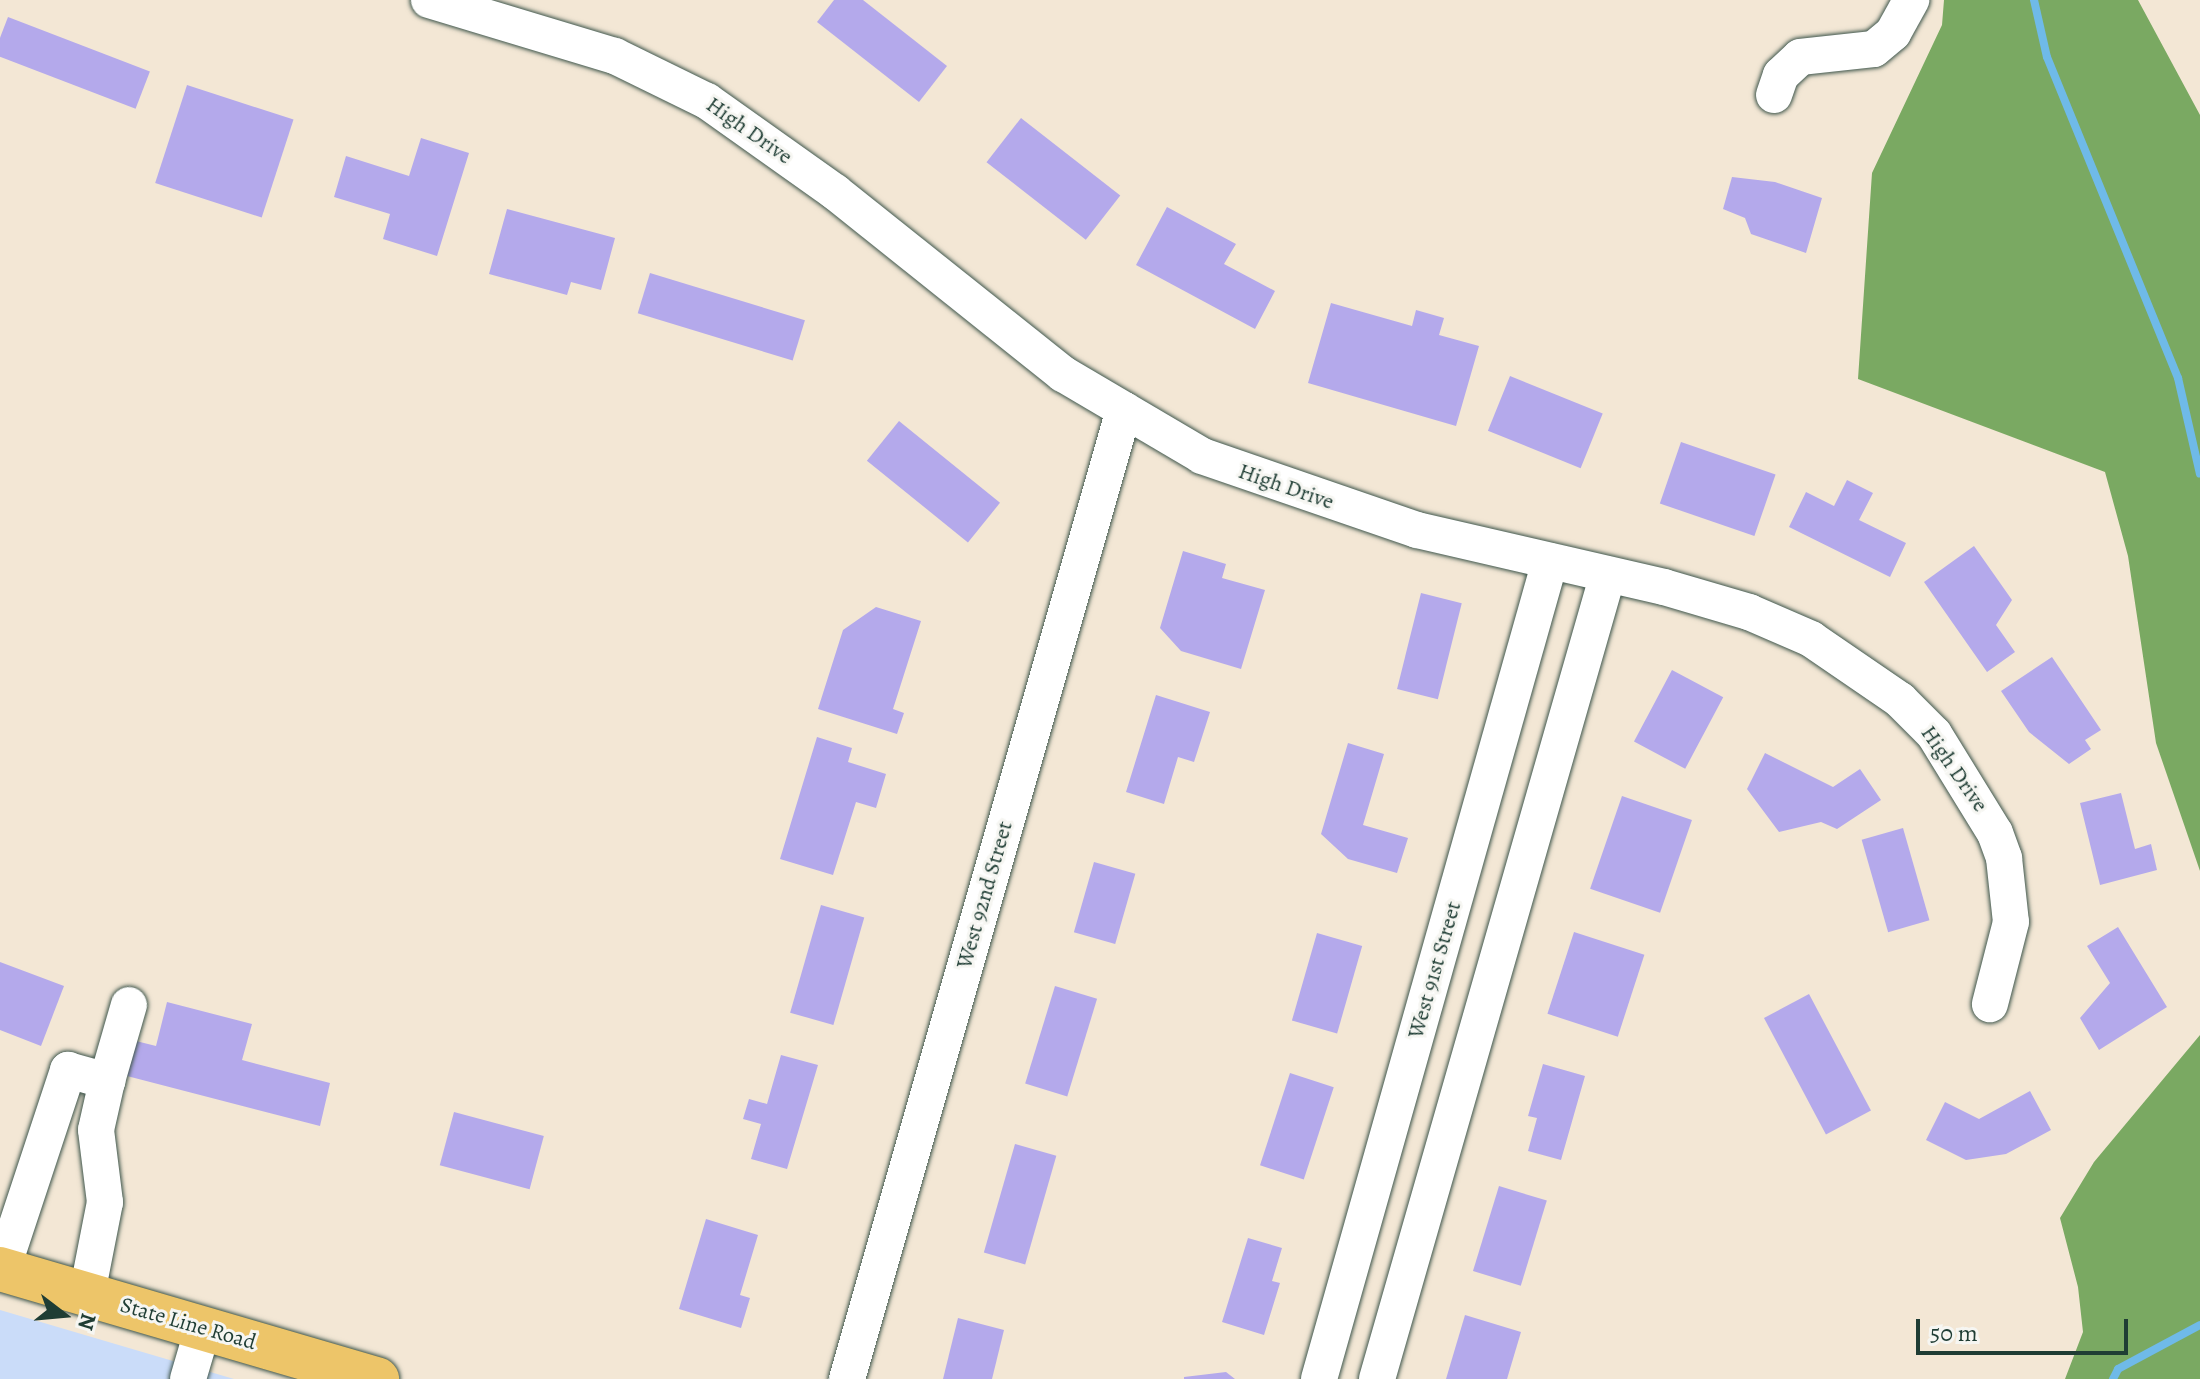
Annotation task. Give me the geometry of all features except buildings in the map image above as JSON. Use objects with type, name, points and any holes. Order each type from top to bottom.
[{"type":"main road","name":"State Line Road","points":[[1,1269],[377,1379]]},
{"type":"street","name":"High Drive","points":[[429,0],[615,56],[707,101],[835,192],[1063,374],[1202,456],[1297,492],[1417,530],[1608,574],[1749,612],[1811,639],[1878,682],[1934,734],[1974,793],[2004,858],[2011,922],[1990,1004]]},
{"type":"street","points":[[1774,95],[1781,75],[1800,57],[1874,49],[1893,33],[1911,0]]},
{"type":"street","name":"West 92nd Street","points":[[847,1379],[1124,410]]},
{"type":"street","name":"West 91st Street","points":[[1319,1379],[1550,561]]},
{"type":"street","points":[[1377,1379],[1608,574]]},
{"type":"street","points":[[87,1294],[105,1202],[96,1130],[129,1005]]},
{"type":"street","points":[[1,1269],[68,1070],[107,1081]]},
{"type":"street","points":[[188,1379],[203,1328]]},
{"type":"shaded area","points":[[0,1310],[234,1379],[0,1379]]},
{"type":"green space","points":[[1944,0],[2138,0],[2200,115],[2200,871],[2156,743],[2128,556],[2105,472],[1858,379],[1872,173],[1942,25]]},
{"type":"green space","points":[[2200,1035],[2200,1379],[2065,1379],[2083,1332],[2078,1287],[2060,1218],[2094,1162]]},
{"type":"waterway","points":[[2034,0],[2047,57],[2178,378],[2200,474]]},
{"type":"waterway","points":[[2113,1379],[2118,1369],[2200,1325]]}]
